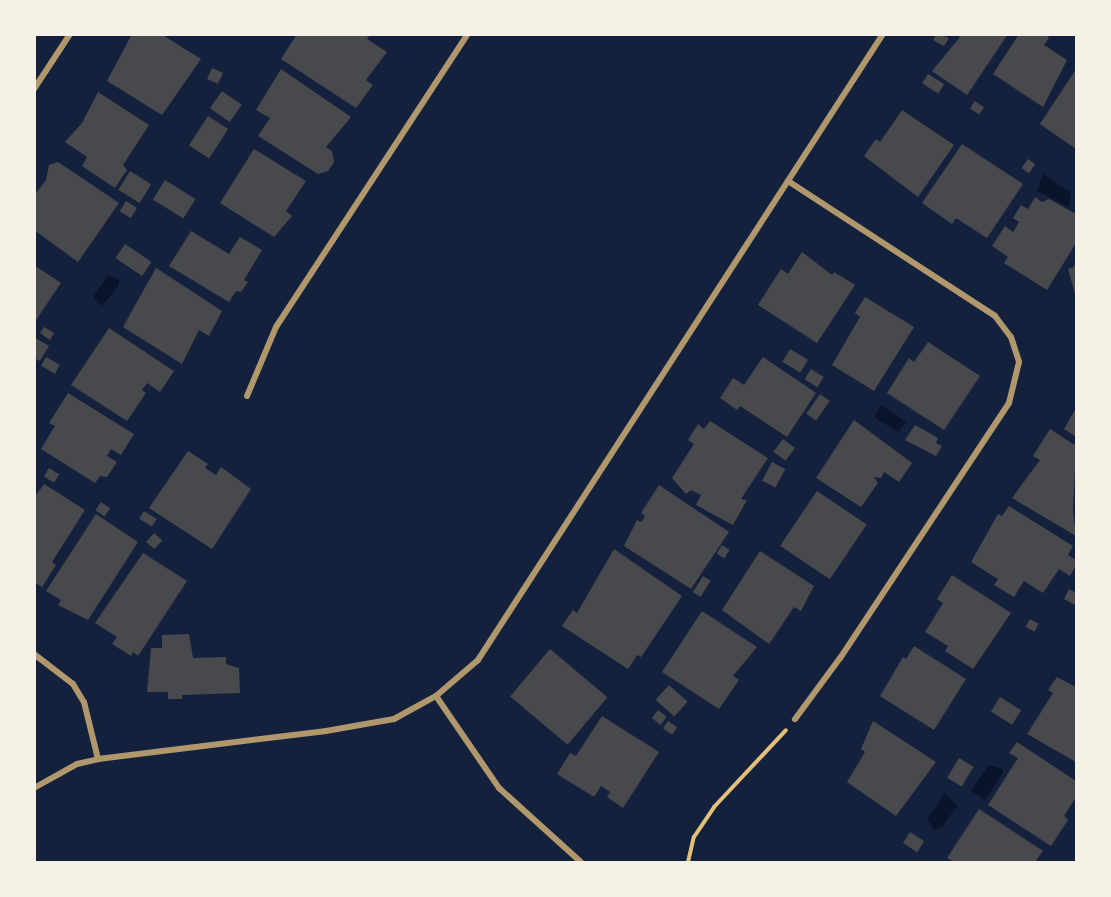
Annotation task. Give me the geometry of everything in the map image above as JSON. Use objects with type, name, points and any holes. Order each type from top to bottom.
[{"type":"street","points":[[34,89],[70,34]]},
{"type":"street","points":[[247,396],[276,327],[468,34]]},
{"type":"street","points":[[34,788],[70,768],[98,759],[326,731],[394,719],[436,696],[478,660],[883,34]]},
{"type":"street","points":[[788,181],[995,316],[1011,337],[1019,362],[1009,403],[840,658],[795,719]]},
{"type":"street","points":[[34,654],[73,684],[84,702],[98,759]]},
{"type":"street","points":[[436,696],[499,788],[582,862]]},
{"type":"path","points":[[688,862],[694,837],[714,807],[795,719]]},
{"type":"water","points":[[1043,174],[1071,193],[1069,207],[1037,191]]},
{"type":"water","points":[[108,275],[119,280],[119,285],[102,306],[93,297]]},
{"type":"water","points":[[881,405],[906,422],[898,432],[874,417]]},
{"type":"water","points":[[989,765],[1003,769],[1003,773],[985,800],[971,791]]},
{"type":"water","points":[[945,793],[957,806],[942,827],[934,830],[927,819]]},
{"type":"building","points":[[132,34],[161,34],[201,59],[162,115],[107,81]]},
{"type":"building","points":[[297,34],[371,34],[367,39],[387,52],[366,80],[373,85],[356,108],[281,59]]},
{"type":"building","points":[[937,34],[949,38],[944,46],[933,40]]},
{"type":"building","points":[[956,34],[1008,34],[967,95],[932,71],[960,37]]},
{"type":"building","points":[[1019,34],[1045,34],[1049,38],[1044,45],[1067,60],[1043,107],[993,74]]},
{"type":"building","points":[[212,68],[223,73],[218,84],[207,79]]},
{"type":"building","points":[[281,69],[351,117],[326,147],[332,151],[334,162],[328,171],[318,174],[258,136],[270,118],[256,110]]},
{"type":"building","points":[[1076,69],[1076,149],[1040,124]]},
{"type":"building","points":[[928,74],[944,84],[938,93],[922,83]]},
{"type":"building","points":[[222,91],[242,105],[230,122],[210,108]]},
{"type":"building","points":[[98,92],[149,125],[123,165],[127,170],[115,188],[82,166],[87,157],[65,142],[82,123]]},
{"type":"building","points":[[975,101],[984,107],[979,115],[970,108]]},
{"type":"building","points":[[902,110],[954,145],[918,197],[864,156],[876,139],[880,142]]},
{"type":"building","points":[[208,116],[228,129],[209,158],[189,145]]},
{"type":"building","points":[[962,144],[1023,184],[987,238],[956,218],[952,224],[922,203]]},
{"type":"building","points":[[254,149],[306,181],[286,211],[292,216],[274,237],[220,203]]},
{"type":"building","points":[[1028,159],[1035,164],[1029,173],[1022,168]]},
{"type":"building","points":[[58,162],[119,203],[78,262],[34,230],[34,190],[37,192],[46,180],[49,165]]},
{"type":"building","points":[[130,171],[151,184],[140,203],[118,190]]},
{"type":"building","points":[[165,180],[196,199],[183,219],[153,200]]},
{"type":"building","points":[[1035,197],[1042,202],[1049,199],[1076,214],[1076,243],[1047,290],[1004,263],[1008,257],[992,246],[1005,226],[1013,232],[1019,222],[1013,218],[1021,205],[1028,209]]},
{"type":"building","points":[[126,201],[137,208],[131,218],[120,211]]},
{"type":"building","points":[[191,231],[229,254],[240,237],[262,250],[244,280],[248,282],[241,292],[236,291],[229,302],[169,266]]},
{"type":"building","points":[[125,244],[152,262],[142,276],[115,258]]},
{"type":"building","points":[[802,252],[832,275],[834,272],[855,285],[817,343],[758,305],[781,269],[788,274]]},
{"type":"building","points":[[1076,257],[1076,297],[1068,269],[1074,267]]},
{"type":"building","points":[[34,265],[61,283],[34,323]]},
{"type":"building","points":[[156,268],[222,311],[209,336],[199,330],[182,364],[123,327]]},
{"type":"building","points":[[865,297],[914,327],[874,391],[832,365],[860,317],[855,313]]},
{"type":"building","points":[[44,327],[54,333],[50,340],[40,333]]},
{"type":"building","points":[[109,328],[174,371],[160,392],[147,383],[142,390],[146,393],[127,421],[71,385]]},
{"type":"building","points":[[34,337],[49,346],[40,361],[34,358]]},
{"type":"building","points":[[928,342],[980,376],[944,430],[887,393],[909,358],[914,362]]},
{"type":"building","points":[[790,349],[808,360],[800,373],[782,362]]},
{"type":"building","points":[[46,357],[60,365],[55,374],[41,366]]},
{"type":"building","points":[[763,357],[816,393],[787,437],[740,406],[737,410],[720,398],[733,378],[744,385]]},
{"type":"building","points":[[811,369],[824,377],[817,387],[805,379]]},
{"type":"building","points":[[68,393],[134,434],[121,455],[111,449],[107,456],[117,462],[107,477],[100,476],[95,483],[41,449],[55,426],[49,423]]},
{"type":"building","points":[[820,394],[830,401],[816,421],[806,414]]},
{"type":"building","points":[[1076,408],[1076,437],[1064,429]]},
{"type":"building","points":[[854,420],[912,463],[899,482],[884,472],[881,478],[874,477],[878,483],[861,507],[816,478]]},
{"type":"building","points":[[710,421],[768,458],[741,499],[747,500],[733,525],[696,505],[701,495],[691,490],[686,494],[672,478],[694,444],[688,440],[698,424],[704,429]]},
{"type":"building","points":[[915,425],[938,438],[936,443],[942,446],[936,456],[905,440]]},
{"type":"building","points":[[1050,429],[1076,446],[1073,511],[1076,536],[1012,498],[1040,460],[1033,456]]},
{"type":"building","points":[[783,439],[795,448],[785,461],[773,452]]},
{"type":"building","points":[[188,451],[208,464],[205,468],[216,475],[221,467],[251,489],[212,549],[149,508]]},
{"type":"building","points":[[772,462],[785,469],[775,488],[762,481]]},
{"type":"building","points":[[49,468],[59,474],[54,483],[44,477]]},
{"type":"building","points":[[44,484],[85,510],[52,562],[56,565],[42,587],[34,582],[34,498]]},
{"type":"building","points":[[659,485],[729,532],[691,589],[624,546],[637,520],[641,522],[645,516],[641,513]]},
{"type":"building","points":[[817,491],[867,525],[830,579],[780,546]]},
{"type":"building","points":[[101,502],[110,508],[105,516],[95,510]]},
{"type":"building","points":[[1009,506],[1073,546],[1068,555],[1076,560],[1076,565],[1070,576],[1059,569],[1043,593],[1024,581],[1014,597],[994,585],[998,579],[971,562],[998,514],[1002,516]]},
{"type":"building","points":[[144,511],[157,519],[152,527],[139,519]]},
{"type":"building","points":[[96,514],[138,542],[88,620],[58,605],[61,600],[46,591]]},
{"type":"building","points":[[154,533],[162,540],[154,549],[146,542]]},
{"type":"building","points":[[722,545],[730,550],[724,558],[717,553]]},
{"type":"building","points":[[614,549],[682,596],[641,657],[637,655],[628,669],[562,626],[573,610],[577,613]]},
{"type":"building","points":[[760,551],[814,586],[801,611],[794,607],[769,644],[722,610]]},
{"type":"building","points":[[143,553],[187,581],[138,656],[133,652],[131,656],[112,644],[117,637],[95,623]]},
{"type":"building","points":[[952,575],[1011,613],[973,669],[945,651],[948,646],[925,632],[943,603],[937,599]]},
{"type":"building","points":[[703,576],[711,581],[701,597],[693,592]]},
{"type":"building","points":[[1069,589],[1076,593],[1075,605],[1064,599]]},
{"type":"building","points":[[702,611],[757,647],[733,676],[739,680],[719,709],[662,672]]},
{"type":"building","points":[[1030,619],[1039,624],[1034,632],[1026,627]]},
{"type":"building","points":[[189,634],[193,658],[226,657],[226,664],[239,668],[240,693],[182,695],[182,699],[168,699],[168,692],[147,692],[151,648],[162,648],[162,635]]},
{"type":"building","points":[[914,646],[966,679],[934,730],[880,696],[903,657],[906,659]]},
{"type":"building","points":[[550,649],[607,697],[568,745],[510,696]]},
{"type":"building","points":[[1057,677],[1076,687],[1076,762],[1027,734],[1053,693],[1048,690]]},
{"type":"building","points":[[669,685],[688,702],[674,717],[656,700]]},
{"type":"building","points":[[1000,697],[1021,710],[1012,725],[991,711]]},
{"type":"building","points":[[658,710],[667,717],[661,725],[652,718]]},
{"type":"building","points":[[602,716],[659,752],[623,808],[607,797],[610,792],[601,786],[594,797],[557,774],[570,753],[576,756]]},
{"type":"building","points":[[668,721],[677,727],[672,735],[663,728]]},
{"type":"building","points":[[873,721],[936,762],[896,816],[847,782],[865,752],[861,749]]},
{"type":"building","points":[[1017,742],[1076,781],[1076,797],[1064,816],[1068,820],[1051,846],[988,805],[1018,758],[1009,753]]},
{"type":"building","points":[[959,758],[974,767],[962,786],[947,778]]},
{"type":"building","points":[[979,809],[1043,851],[1035,862],[954,862],[947,858]]},
{"type":"building","points":[[910,832],[924,841],[917,852],[903,843]]}]
